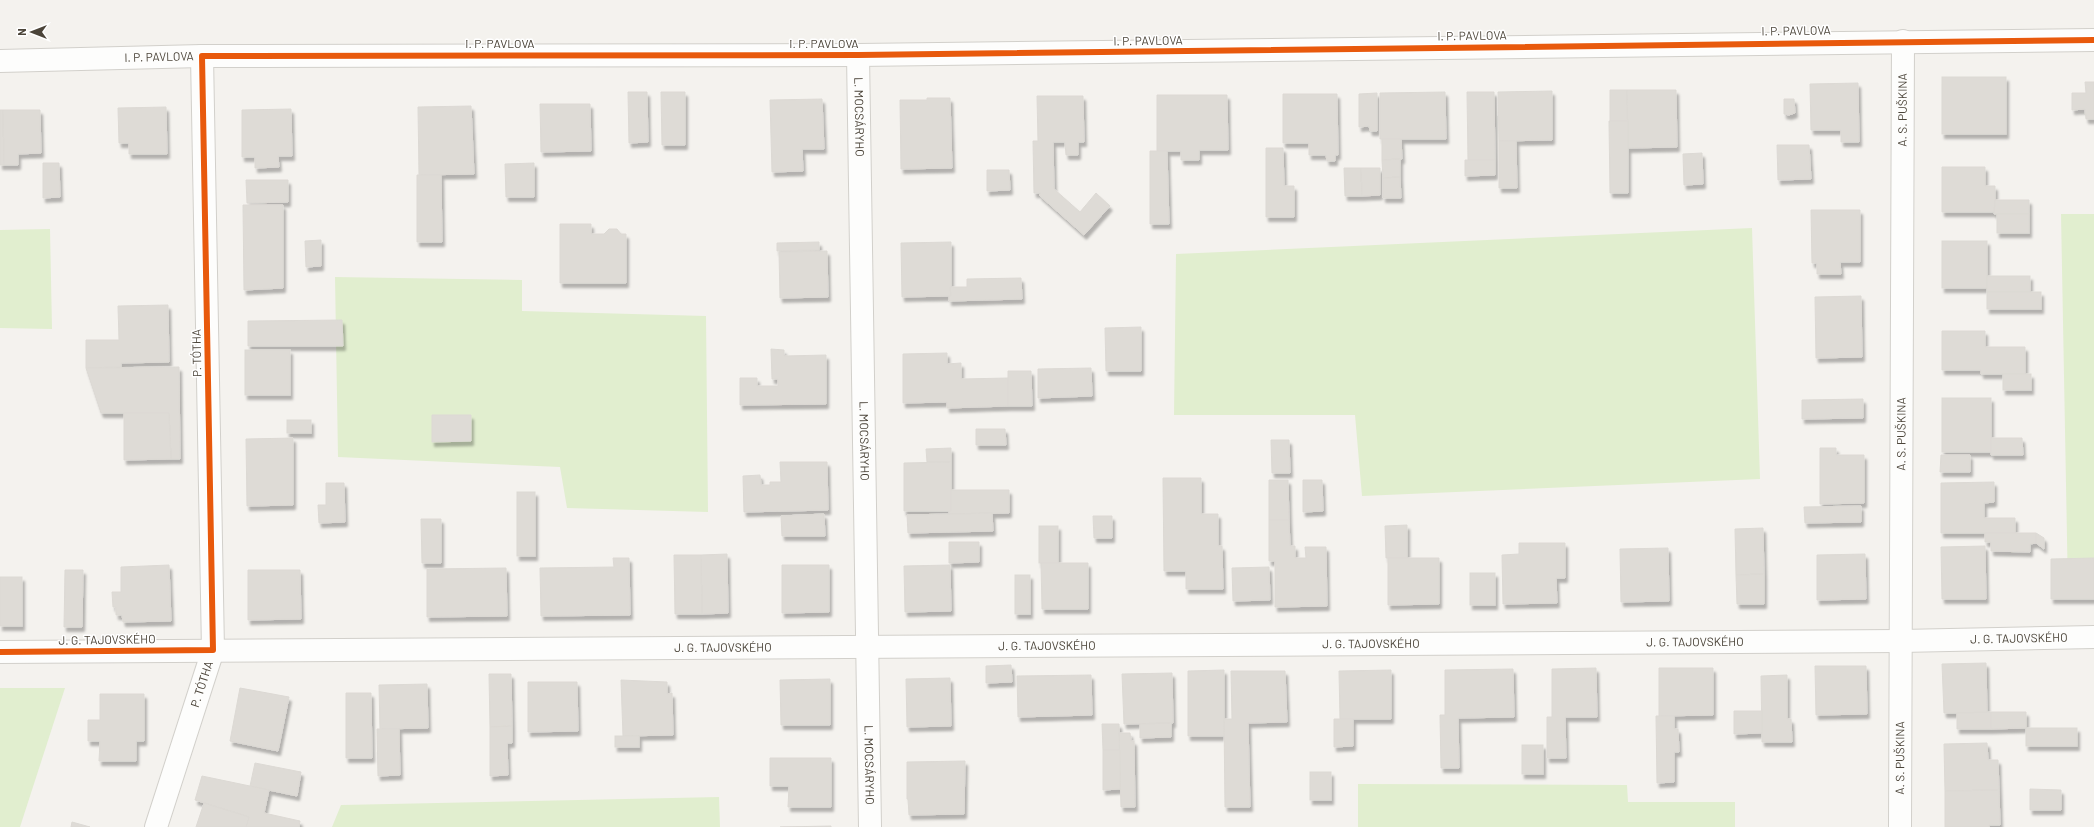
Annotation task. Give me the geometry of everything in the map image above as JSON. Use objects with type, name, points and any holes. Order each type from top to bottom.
[{"type":"street","name":"I. P. PAVLOVA","points":[[0,61],[202,56],[858,55],[1903,41],[2094,40]]},
{"type":"street","name":"A. S. PUŠKINA","points":[[1900,827],[1903,41]]},
{"type":"street","name":"L. MOCSÁRYHO","points":[[858,55],[870,827]]},
{"type":"street","name":"P. TÓTHA","points":[[156,827],[213,650],[202,56]]},
{"type":"street","name":"J. G. TAJOVSKÉHO","points":[[0,652],[1901,641],[2094,637]]},
{"type":"green space","points":[[2061,214],[2094,214],[2094,592],[2068,592]]},
{"type":"green space","points":[[1752,228],[1760,479],[1362,496],[1355,415],[1174,415],[1176,254]]},
{"type":"green space","points":[[50,229],[52,329],[0,328],[0,230]]},
{"type":"green space","points":[[335,277],[522,280],[522,311],[706,316],[708,512],[567,508],[560,467],[338,457]]},
{"type":"green space","points":[[0,688],[65,688],[20,827],[0,827]]},
{"type":"green space","points":[[1358,784],[1627,785],[1628,802],[1735,802],[1735,827],[1358,827]]},
{"type":"green space","points":[[719,797],[720,827],[332,827],[341,805]]},
{"type":"building","points":[[1942,77],[2006,77],[2006,134],[1942,134]]},
{"type":"building","points":[[2085,82],[2094,82],[2094,119],[2086,119],[2085,109],[2072,110],[2072,93],[2086,93]]},
{"type":"building","points":[[1858,83],[1859,142],[1841,142],[1841,130],[1811,130],[1810,84]]},
{"type":"building","points":[[1610,90],[1627,90],[1628,121],[1610,121]]},
{"type":"building","points":[[1627,90],[1676,90],[1677,147],[1628,148]]},
{"type":"building","points":[[1552,91],[1552,140],[1499,141],[1498,92]]},
{"type":"building","points":[[628,92],[647,92],[648,142],[629,143]]},
{"type":"building","points":[[661,92],[685,92],[685,145],[662,145]]},
{"type":"building","points":[[1445,92],[1446,139],[1380,139],[1380,93]]},
{"type":"building","points":[[1467,92],[1494,92],[1495,160],[1468,160]]},
{"type":"building","points":[[1377,93],[1377,131],[1370,131],[1369,126],[1359,127],[1359,94]]},
{"type":"building","points":[[1283,94],[1337,94],[1338,155],[1335,155],[1335,161],[1327,161],[1326,155],[1309,155],[1309,143],[1283,143]]},
{"type":"building","points":[[1157,95],[1227,95],[1228,150],[1199,150],[1199,160],[1181,160],[1181,151],[1157,151]]},
{"type":"building","points":[[1037,96],[1083,96],[1084,142],[1078,142],[1078,155],[1066,155],[1065,142],[1053,142],[1054,189],[1080,212],[1096,193],[1110,206],[1084,235],[1039,195],[1041,193],[1034,193],[1033,141],[1038,141]]},
{"type":"building","points":[[927,98],[950,98],[952,168],[901,169],[900,100],[927,100]]},
{"type":"building","points":[[822,99],[824,149],[802,149],[803,171],[772,172],[770,100]]},
{"type":"building","points":[[1784,99],[1794,99],[1795,113],[1789,115],[1784,114]]},
{"type":"building","points":[[540,104],[590,104],[591,151],[541,152]]},
{"type":"building","points":[[471,106],[474,174],[419,175],[418,107]]},
{"type":"building","points":[[166,107],[167,154],[129,154],[129,143],[119,143],[118,108]]},
{"type":"building","points":[[291,109],[292,156],[278,156],[279,167],[255,168],[255,157],[242,157],[242,110]]},
{"type":"building","points":[[0,110],[3,110],[4,165],[0,165]]},
{"type":"building","points":[[3,110],[40,110],[41,153],[18,154],[18,165],[4,165]]},
{"type":"building","points":[[1609,121],[1628,121],[1628,193],[1610,193]]},
{"type":"building","points":[[1382,139],[1401,139],[1402,159],[1382,160]]},
{"type":"building","points":[[1499,141],[1516,141],[1517,188],[1499,188]]},
{"type":"building","points":[[1777,145],[1809,145],[1811,179],[1778,180]]},
{"type":"building","points":[[1266,148],[1283,148],[1284,186],[1294,186],[1294,217],[1266,217]]},
{"type":"building","points":[[1150,151],[1167,151],[1169,224],[1150,224]]},
{"type":"building","points":[[1702,153],[1703,184],[1684,185],[1683,154]]},
{"type":"building","points":[[1400,159],[1400,177],[1383,178],[1382,160]]},
{"type":"building","points":[[1465,160],[1495,160],[1495,175],[1465,176]]},
{"type":"building","points":[[43,163],[59,163],[60,197],[43,198]]},
{"type":"building","points":[[534,163],[534,197],[506,197],[505,164]]},
{"type":"building","points":[[1942,167],[1985,167],[1985,186],[1995,186],[1995,212],[1942,212]]},
{"type":"building","points":[[1344,168],[1361,168],[1362,196],[1345,196]]},
{"type":"building","points":[[1361,168],[1380,168],[1380,195],[1362,196]]},
{"type":"building","points":[[987,170],[1009,170],[1010,190],[987,191]]},
{"type":"building","points":[[417,175],[441,175],[442,242],[417,242]]},
{"type":"building","points":[[1400,177],[1401,198],[1383,198],[1383,178]]},
{"type":"building","points":[[246,180],[288,180],[288,202],[247,203]]},
{"type":"building","points":[[1995,200],[2029,200],[2029,214],[1994,214]]},
{"type":"building","points":[[243,205],[283,205],[283,288],[244,290]]},
{"type":"building","points":[[1811,210],[1860,210],[1860,262],[1840,262],[1841,274],[1817,274],[1817,263],[1812,263]]},
{"type":"building","points":[[1997,214],[2029,214],[2029,233],[1997,233]]},
{"type":"building","points":[[560,224],[591,224],[591,234],[604,234],[609,229],[617,229],[621,234],[626,234],[626,283],[560,283]]},
{"type":"building","points":[[321,240],[321,266],[306,267],[305,241]]},
{"type":"building","points":[[1942,241],[1987,241],[1987,288],[1942,288]]},
{"type":"building","points":[[819,242],[819,250],[777,251],[777,243]]},
{"type":"building","points":[[951,242],[951,296],[902,297],[901,243]]},
{"type":"building","points":[[827,251],[828,297],[780,298],[779,252]]},
{"type":"building","points":[[1987,276],[2030,276],[2030,292],[1987,292]]},
{"type":"building","points":[[1021,278],[1022,299],[949,301],[949,296],[951,296],[950,287],[967,287],[967,279]]},
{"type":"building","points":[[1987,292],[2041,292],[2041,309],[1987,309]]},
{"type":"building","points":[[1861,296],[1862,357],[1816,358],[1815,297]]},
{"type":"building","points":[[168,305],[169,362],[121,363],[121,367],[86,368],[86,340],[119,340],[118,306]]},
{"type":"building","points":[[342,320],[343,346],[248,346],[248,321]]},
{"type":"building","points":[[1141,327],[1141,371],[1106,371],[1105,328]]},
{"type":"building","points":[[1942,331],[1985,331],[1985,347],[2025,347],[2025,374],[1981,374],[1981,370],[1942,370]]},
{"type":"building","points":[[771,349],[784,350],[784,356],[826,355],[826,404],[740,405],[740,378],[757,378],[757,386],[778,386],[778,379],[772,379]]},
{"type":"building","points":[[245,350],[290,350],[290,395],[245,395]]},
{"type":"building","points":[[947,353],[947,364],[961,363],[961,379],[1008,378],[1008,406],[947,408],[947,402],[903,403],[903,354]]},
{"type":"building","points":[[179,367],[180,459],[171,459],[169,413],[101,413],[86,368]]},
{"type":"building","points":[[1091,368],[1092,396],[1038,398],[1038,369]]},
{"type":"building","points":[[1008,371],[1031,371],[1032,406],[1008,406]]},
{"type":"building","points":[[2003,374],[2031,374],[2031,390],[2003,390]]},
{"type":"building","points":[[1942,398],[1991,398],[1991,452],[1942,452]]},
{"type":"building","points":[[1863,399],[1863,418],[1802,419],[1802,400]]},
{"type":"building","points":[[124,413],[169,413],[171,459],[124,460]]},
{"type":"building","points":[[432,415],[471,415],[471,441],[432,442]]},
{"type":"building","points":[[287,420],[311,420],[311,433],[287,433]]},
{"type":"building","points":[[976,429],[1005,429],[1006,445],[976,445]]},
{"type":"building","points":[[293,438],[293,505],[247,506],[246,439]]},
{"type":"building","points":[[1991,438],[2022,438],[2023,455],[1991,455]]},
{"type":"building","points":[[1271,440],[1289,440],[1290,473],[1272,473]]},
{"type":"building","points":[[951,448],[951,462],[927,462],[926,449]]},
{"type":"building","points":[[1820,448],[1836,448],[1836,455],[1864,455],[1864,503],[1820,504]]},
{"type":"building","points":[[1941,455],[1970,455],[1970,472],[1940,472]]},
{"type":"building","points":[[780,462],[827,462],[828,510],[744,512],[743,476],[760,475],[761,485],[770,485],[770,482],[781,482]]},
{"type":"building","points":[[951,462],[951,511],[904,511],[904,463]]},
{"type":"building","points":[[1163,478],[1201,478],[1201,514],[1218,514],[1218,546],[1222,546],[1223,589],[1186,589],[1186,571],[1164,571]]},
{"type":"building","points":[[1269,480],[1288,480],[1289,520],[1269,520]]},
{"type":"building","points":[[1303,480],[1322,480],[1323,511],[1303,512]]},
{"type":"building","points":[[1994,482],[1994,502],[1984,503],[1984,518],[2015,518],[2015,533],[1941,533],[1941,483]]},
{"type":"building","points":[[326,483],[344,483],[345,522],[319,523],[318,505],[326,505]]},
{"type":"building","points":[[951,490],[1009,490],[1009,513],[949,514],[949,511],[951,511]]},
{"type":"building","points":[[517,492],[535,492],[535,556],[517,556]]},
{"type":"building","points":[[1861,506],[1861,522],[1805,523],[1804,507]]},
{"type":"building","points":[[992,513],[993,531],[908,533],[907,515]]},
{"type":"building","points":[[824,514],[825,536],[782,536],[781,516]]},
{"type":"building","points":[[1093,516],[1112,516],[1112,538],[1094,538]]},
{"type":"building","points":[[421,519],[441,519],[441,563],[422,563]]},
{"type":"building","points":[[1269,520],[1289,520],[1290,546],[1295,546],[1295,558],[1306,558],[1305,547],[1326,547],[1327,606],[1275,607],[1275,561],[1269,561]]},
{"type":"building","points":[[1407,525],[1407,558],[1386,558],[1385,526]]},
{"type":"building","points":[[1039,526],[1058,526],[1058,563],[1039,563]]},
{"type":"building","points":[[1763,528],[1764,574],[1736,575],[1735,529]]},
{"type":"building","points":[[1985,533],[2036,533],[2036,543],[2030,544],[2030,552],[1991,551],[1991,542],[1985,542]]},
{"type":"building","points":[[2036,533],[2044,538],[2044,549],[2036,543]]},
{"type":"building","points":[[949,542],[979,542],[979,562],[949,563]]},
{"type":"building","points":[[1519,543],[1565,543],[1565,578],[1556,578],[1557,603],[1503,604],[1502,555],[1519,554]]},
{"type":"building","points":[[1985,546],[1986,599],[1942,599],[1941,547]]},
{"type":"building","points":[[1668,548],[1669,601],[1621,602],[1620,549]]},
{"type":"building","points":[[727,554],[728,613],[702,614],[701,555]]},
{"type":"building","points":[[1865,554],[1866,599],[1817,600],[1817,555]]},
{"type":"building","points":[[674,555],[701,555],[702,614],[675,614]]},
{"type":"building","points":[[613,558],[629,558],[630,615],[541,616],[540,568],[614,567]]},
{"type":"building","points":[[1388,558],[1439,558],[1439,604],[1388,605]]},
{"type":"building","points":[[2094,558],[2094,599],[2051,599],[2051,559]]},
{"type":"building","points":[[1041,563],[1088,563],[1088,609],[1042,609]]},
{"type":"building","points":[[169,565],[171,621],[123,622],[122,615],[116,615],[116,607],[113,607],[112,592],[121,592],[121,567]]},
{"type":"building","points":[[782,565],[829,565],[829,612],[782,613]]},
{"type":"building","points":[[950,565],[951,611],[905,612],[904,566]]},
{"type":"building","points":[[1269,567],[1270,600],[1233,601],[1232,568]]},
{"type":"building","points":[[506,568],[507,616],[427,617],[427,569]]},
{"type":"building","points":[[65,570],[83,570],[82,627],[64,627]]},
{"type":"building","points":[[248,570],[300,570],[301,619],[248,620]]},
{"type":"building","points":[[1470,573],[1495,573],[1495,605],[1470,605]]},
{"type":"building","points":[[1764,574],[1764,604],[1737,604],[1736,575]]},
{"type":"building","points":[[1015,575],[1030,575],[1030,614],[1015,614]]},
{"type":"building","points":[[0,577],[22,577],[22,626],[0,626]]},
{"type":"building","points":[[1986,663],[1987,713],[1944,713],[1942,664]]},
{"type":"building","points":[[1011,665],[1012,682],[986,683],[986,666]]},
{"type":"building","points":[[1815,666],[1866,666],[1867,714],[1816,715]]},
{"type":"building","points":[[1596,668],[1597,717],[1565,717],[1566,758],[1547,758],[1547,717],[1552,717],[1552,669]]},
{"type":"building","points":[[1659,668],[1713,668],[1713,715],[1659,716]]},
{"type":"building","points":[[1513,669],[1514,717],[1458,718],[1459,768],[1441,768],[1440,715],[1445,715],[1445,670]]},
{"type":"building","points":[[1224,670],[1224,736],[1188,736],[1188,671]]},
{"type":"building","points":[[1391,670],[1391,719],[1340,719],[1339,671]]},
{"type":"building","points":[[1231,671],[1285,671],[1287,722],[1248,723],[1250,807],[1225,807],[1224,719],[1232,719]]},
{"type":"building","points":[[1172,673],[1173,723],[1124,724],[1122,674]]},
{"type":"building","points":[[489,674],[511,674],[512,726],[490,727]]},
{"type":"building","points":[[1091,675],[1092,715],[1018,717],[1017,676]]},
{"type":"building","points":[[1787,675],[1787,719],[1791,719],[1792,742],[1762,742],[1761,676]]},
{"type":"building","points":[[950,678],[951,726],[907,727],[906,679]]},
{"type":"building","points":[[830,679],[830,725],[781,725],[780,680]]},
{"type":"building","points":[[621,680],[667,682],[667,694],[672,693],[673,735],[623,736]]},
{"type":"building","points":[[528,682],[577,682],[578,731],[528,732]]},
{"type":"building","points":[[427,684],[428,728],[380,729],[379,685]]},
{"type":"building","points":[[240,688],[289,697],[278,751],[230,741]]},
{"type":"building","points":[[346,693],[371,693],[372,758],[346,758]]},
{"type":"building","points":[[100,694],[144,694],[144,741],[136,741],[136,761],[99,761],[100,741],[88,741],[88,720],[100,720]]},
{"type":"building","points":[[1734,711],[1762,711],[1762,733],[1734,734]]},
{"type":"building","points":[[1991,712],[1991,729],[1957,729],[1957,713]]},
{"type":"building","points":[[1991,712],[2026,712],[2026,728],[1991,729]]},
{"type":"building","points":[[1656,716],[1674,716],[1674,729],[1678,729],[1679,752],[1674,752],[1674,782],[1657,783]]},
{"type":"building","points":[[1334,719],[1353,719],[1353,746],[1334,747]]},
{"type":"building","points":[[1171,723],[1171,737],[1140,738],[1140,724]]},
{"type":"building","points":[[1102,724],[1119,724],[1120,750],[1103,750]]},
{"type":"building","points":[[512,726],[512,743],[507,743],[508,775],[490,776],[490,727]]},
{"type":"building","points":[[2026,728],[2077,728],[2077,746],[2026,746]]},
{"type":"building","points":[[377,729],[399,729],[400,775],[378,776]]},
{"type":"building","points":[[1119,733],[1130,733],[1131,741],[1134,741],[1135,807],[1121,807]]},
{"type":"building","points":[[615,736],[639,736],[639,747],[615,747]]},
{"type":"building","points":[[1987,743],[1988,760],[1998,760],[1999,790],[1945,791],[1944,744]]},
{"type":"building","points":[[1522,745],[1543,745],[1543,774],[1522,774]]},
{"type":"building","points":[[1103,750],[1120,750],[1120,789],[1103,790]]},
{"type":"building","points":[[770,758],[831,758],[831,807],[788,807],[789,786],[770,786]]},
{"type":"building","points":[[965,761],[964,814],[909,815],[907,799],[907,762]]},
{"type":"building","points":[[255,763],[301,772],[297,796],[250,786]]},
{"type":"building","points":[[1310,772],[1331,772],[1331,800],[1310,800]]},
{"type":"building","points":[[202,776],[269,790],[264,813],[300,821],[299,827],[246,827],[249,817],[195,800]]},
{"type":"building","points":[[2030,789],[2061,790],[2061,810],[2030,810]]},
{"type":"building","points":[[1999,790],[2000,825],[1989,825],[1989,827],[1945,827],[1945,791]]},
{"type":"building","points":[[204,803],[249,817],[246,827],[196,827]]},
{"type":"building","points":[[72,822],[90,827],[71,827]]},
{"type":"building","points":[[831,826],[831,827],[780,827]]},
{"type":"cycle path","points":[[0,652],[213,650],[202,56],[858,55],[2094,40]]}]
